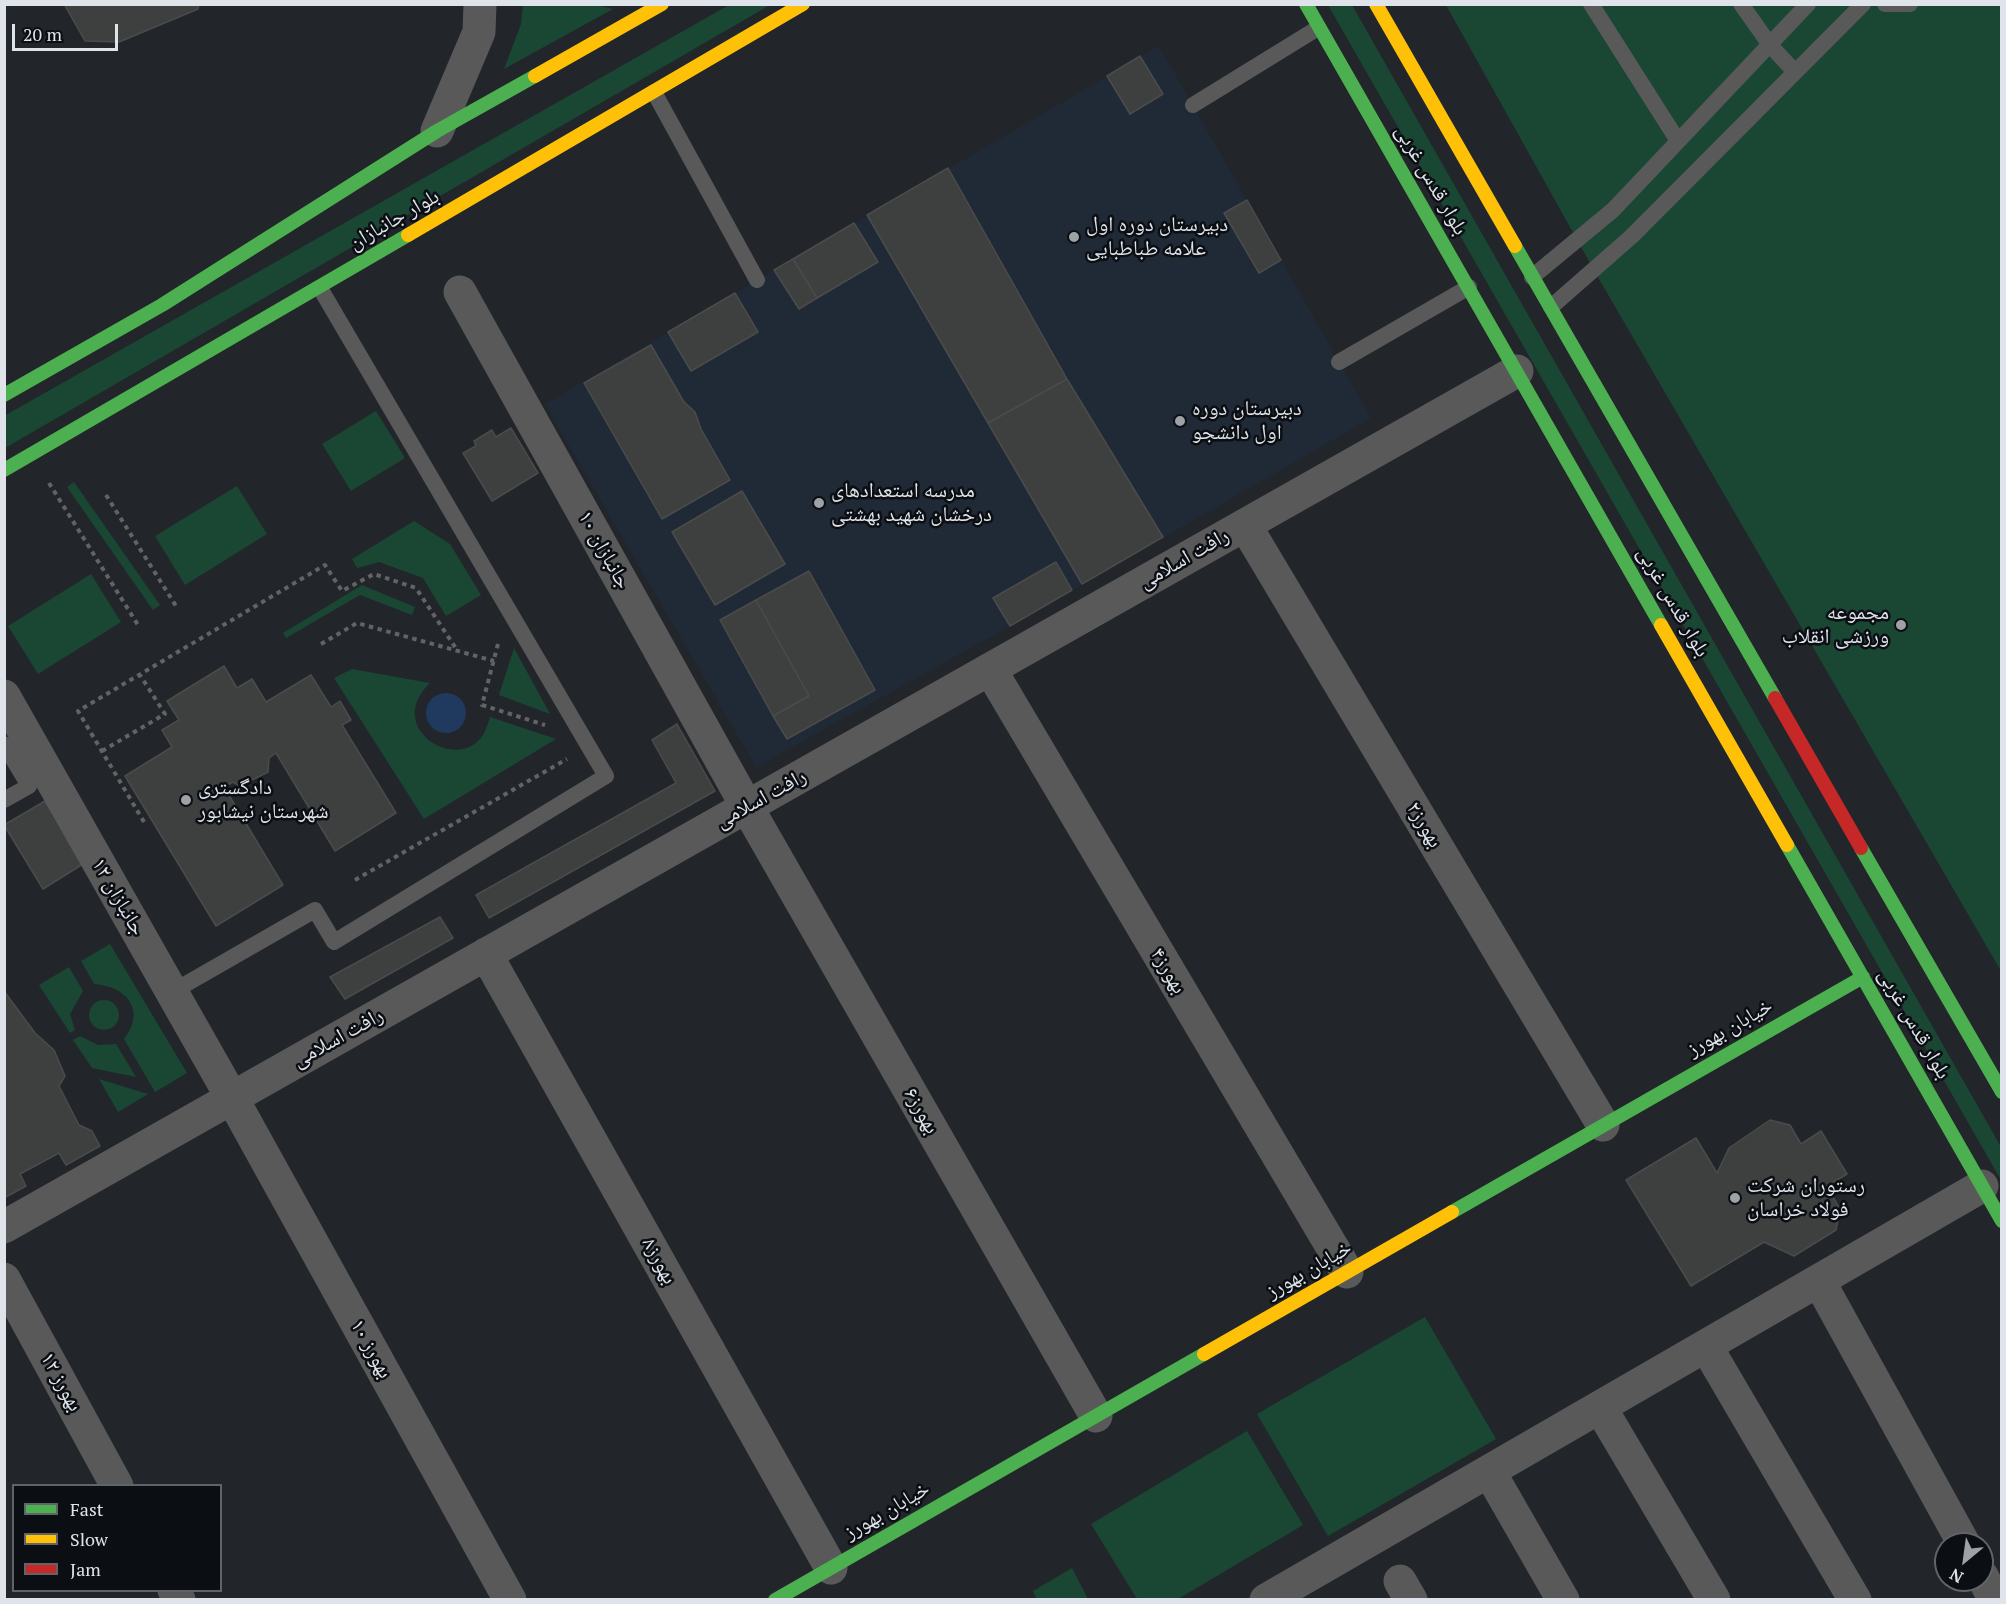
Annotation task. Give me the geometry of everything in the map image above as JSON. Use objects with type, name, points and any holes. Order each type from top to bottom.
[{"type":"main road","points":[[4,395],[162,305],[437,131],[662,4]]},
{"type":"main road","name":"بلوار جانبازان","points":[[4,470],[320,288],[803,4]]},
{"type":"main road","name":"بلوار قدس غربی","points":[[1306,4],[2001,1221]]},
{"type":"main road","points":[[1316,24],[1321,4]]},
{"type":"main road","name":"بلوار قدس غربی","points":[[1376,4],[2001,1092]]},
{"type":"main road","name":"خیابان بهورز","points":[[776,1599],[1863,977]]},
{"type":"street","points":[[437,131],[480,32],[480,4]]},
{"type":"street","name":"جانبازان ۱۰","points":[[460,292],[747,807]]},
{"type":"street","name":"رافت اسلامی","points":[[4,1227],[1517,371]]},
{"type":"street","name":"بهورز۲","points":[[1245,525],[1603,1125]]},
{"type":"street","name":"بهورز۴","points":[[990,669],[1347,1272]]},
{"type":"street","name":"جانبازان ۱۲","points":[[4,696],[232,1098]]},
{"type":"street","name":"بهورز۶","points":[[747,807],[1096,1416]]},
{"type":"street","name":"بهورز۸","points":[[486,954],[831,1568]]},
{"type":"street","name":"بهورز ۱۰","points":[[232,1098],[510,1599]]},
{"type":"street","points":[[1270,1598],[1982,1186]]},
{"type":"street","name":"بهورز ۱۲","points":[[4,1279],[116,1484]]},
{"type":"street","points":[[1819,1281],[1957,1532]]},
{"type":"street","points":[[1706,1346],[1855,1599]]},
{"type":"street","points":[[1600,1407],[1714,1599]]},
{"type":"street","points":[[1489,1471],[1563,1599]]},
{"type":"lane","points":[[1591,4],[1677,141]]},
{"type":"lane","points":[[1741,4],[1770,45],[1795,72]]},
{"type":"lane","points":[[1532,277],[1612,210],[1808,4]]},
{"type":"lane","points":[[1551,307],[1632,236],[1863,4]]},
{"type":"lane","points":[[1885,4],[1910,4]]},
{"type":"lane","points":[[1193,105],[1316,24]]},
{"type":"lane","points":[[654,92],[757,280]]},
{"type":"lane","points":[[1339,362],[1469,287]]},
{"type":"lane","points":[[172,992],[315,910],[334,942],[606,776],[320,288]]},
{"type":"lane","points":[[4,744],[29,786],[4,800]]},
{"type":"path","points":[[31,455],[138,624]]},
{"type":"path","points":[[106,495],[176,606]]},
{"type":"path","points":[[144,822],[78,711],[325,566],[342,591],[374,574],[416,588],[456,650]]},
{"type":"path","points":[[508,608],[482,705],[586,742]]},
{"type":"path","points":[[321,644],[357,622],[494,661]]},
{"type":"path","points":[[102,751],[165,714],[140,675]]},
{"type":"path","points":[[355,880],[586,742]]},
{"type":"shaded area","points":[[1159,46],[1371,418],[1010,626],[756,767],[545,404]]},
{"type":"green space","points":[[523,5],[596,5],[613,9],[504,69],[521,24]]},
{"type":"green space","points":[[729,5],[770,5],[5,448],[4,416]]},
{"type":"green space","points":[[1328,5],[1352,5],[2001,1147],[2001,1180]]},
{"type":"green space","name":"مجموعه ورزشی انقلاب","points":[[1446,5],[2001,5],[2001,971],[1599,279]]},
{"type":"green space","points":[[376,411],[405,458],[351,491],[322,444]]},
{"type":"green space","points":[[74,482],[160,605],[153,610],[67,487]]},
{"type":"green space","points":[[237,486],[267,534],[185,585],[155,536]]},
{"type":"green space","points":[[414,521],[450,544],[481,595],[446,616],[423,578],[379,562],[357,568],[352,559]]},
{"type":"green space","points":[[91,574],[121,622],[38,674],[8,626]]},
{"type":"green space","points":[[362,585],[415,607],[412,615],[360,595],[286,638],[283,633]]},
{"type":"green space","points":[[514,648],[550,714],[499,695]]},
{"type":"green space","points":[[352,669],[430,683],[418,700],[415,716],[420,730],[443,748],[458,750],[472,746],[483,735],[490,717],[556,739],[424,819],[334,678]]},
{"type":"green space","points":[[110,944],[187,1073],[155,1092],[124,1039],[134,1018],[130,1001],[115,989],[94,984],[81,961]]},
{"type":"green space","points":[[69,967],[83,991],[70,1014],[75,1030],[70,1033],[39,985]]},
{"type":"green space","points":[[104,1000],[115,1004],[119,1015],[115,1026],[104,1030],[93,1026],[89,1015],[93,1004]]},
{"type":"green space","points":[[80,1036],[98,1045],[116,1044],[136,1077],[92,1068],[73,1040]]},
{"type":"green space","points":[[99,1079],[148,1094],[118,1112]]},
{"type":"green space","points":[[1425,1317],[1496,1439],[1328,1536],[1257,1414]]},
{"type":"green space","points":[[1247,1431],[1303,1525],[1178,1599],[1137,1599],[1091,1524]]},
{"type":"green space","points":[[1072,1568],[1088,1599],[1037,1599],[1033,1591]]},
{"type":"water","points":[[446,693],[454,694],[460,699],[465,705],[465,721],[460,727],[454,732],[446,733],[438,732],[432,727],[427,721],[426,713],[427,705],[432,699],[438,694]]},
{"type":"building","points":[[64,4],[199,4],[198,9],[119,42],[85,41]]},
{"type":"building","points":[[1140,56],[1163,94],[1130,114],[1107,76]]},
{"type":"building","points":[[948,168],[1067,379],[988,423],[867,215]]},
{"type":"building","points":[[1247,200],[1281,260],[1259,273],[1224,213]]},
{"type":"building","points":[[854,223],[878,262],[817,298],[793,259]]},
{"type":"building","points":[[793,259],[817,298],[799,309],[774,270]]},
{"type":"building","points":[[735,293],[758,332],[691,371],[668,332]]},
{"type":"building","points":[[651,345],[684,402],[695,412],[701,429],[730,480],[662,519],[584,383]]},
{"type":"building","points":[[1067,379],[1163,537],[1082,584],[988,423]]},
{"type":"building","points":[[511,428],[538,473],[492,501],[463,453],[476,446],[474,441],[492,430],[496,437]]},
{"type":"building","points":[[742,491],[785,564],[715,605],[672,532]]},
{"type":"building","points":[[1056,562],[1072,590],[1010,626],[993,598]]},
{"type":"building","points":[[809,571],[875,690],[787,739],[773,716],[809,696],[756,600]]},
{"type":"building","points":[[756,600],[809,696],[773,716],[720,620]]},
{"type":"building","name":"دادگستری شهرستان نیشابور","points":[[224,666],[237,688],[252,679],[266,702],[311,675],[331,707],[340,701],[351,720],[342,725],[396,813],[335,851],[276,753],[269,758],[268,772],[240,786],[233,782],[224,787],[283,885],[216,926],[125,776],[172,747],[162,730],[179,720],[167,701]]},
{"type":"building","points":[[677,724],[715,791],[489,918],[476,895],[676,783],[652,740]]},
{"type":"building","points":[[45,801],[83,864],[43,889],[4,825]]},
{"type":"building","points":[[440,917],[453,938],[345,999],[330,977]]},
{"type":"building","points":[[4,991],[35,1033],[54,1050],[65,1076],[59,1086],[79,1125],[92,1131],[100,1146],[66,1165],[59,1153],[20,1174],[26,1186],[4,1198]]},
{"type":"building","name":"رستوران شرکت فولاد خراسان","points":[[1770,1120],[1790,1125],[1801,1144],[1821,1131],[1847,1174],[1827,1186],[1840,1209],[1836,1230],[1794,1256],[1764,1242],[1691,1286],[1626,1180],[1696,1138],[1717,1173],[1729,1148]]},
{"type":"traffic: fast","points":[[1306,4],[1661,625]]},
{"type":"traffic: fast","points":[[4,395],[162,305],[437,131],[535,76]]},
{"type":"traffic: fast","points":[[4,470],[408,235]]},
{"type":"traffic: fast","points":[[1515,246],[1775,698]]},
{"type":"traffic: fast","points":[[1787,845],[2002,1221]]},
{"type":"traffic: fast","points":[[1861,848],[2002,1092]]},
{"type":"traffic: fast","points":[[1452,1212],[1863,977]]},
{"type":"traffic: fast","points":[[775,1600],[1204,1354]]},
{"type":"traffic: slow","points":[[535,76],[662,4]]},
{"type":"traffic: slow","points":[[408,235],[803,4]]},
{"type":"traffic: slow","points":[[1376,4],[1515,246]]},
{"type":"traffic: slow","points":[[1661,625],[1787,845]]},
{"type":"traffic: slow","points":[[1204,1354],[1452,1212]]},
{"type":"traffic: jam","points":[[1775,698],[1861,848]]},
{"type":"place","name":"دبیرستان دوره اول علامه طباطبایی","points":[[1074,237]]},
{"type":"place","name":"دبیرستان دوره اول دانشجو","points":[[1180,421]]},
{"type":"place","name":"مدرسه استعدادهای درخشان شهید بهشتی","points":[[819,503]]},
{"type":"place","name":"مجموعه ورزشی انقلاب","points":[[1901,625]]},
{"type":"place","name":"دادگستری شهرستان نیشابور","points":[[186,800]]},
{"type":"place","name":"رستوران شرکت فولاد خراسان","points":[[1735,1198]]}]
